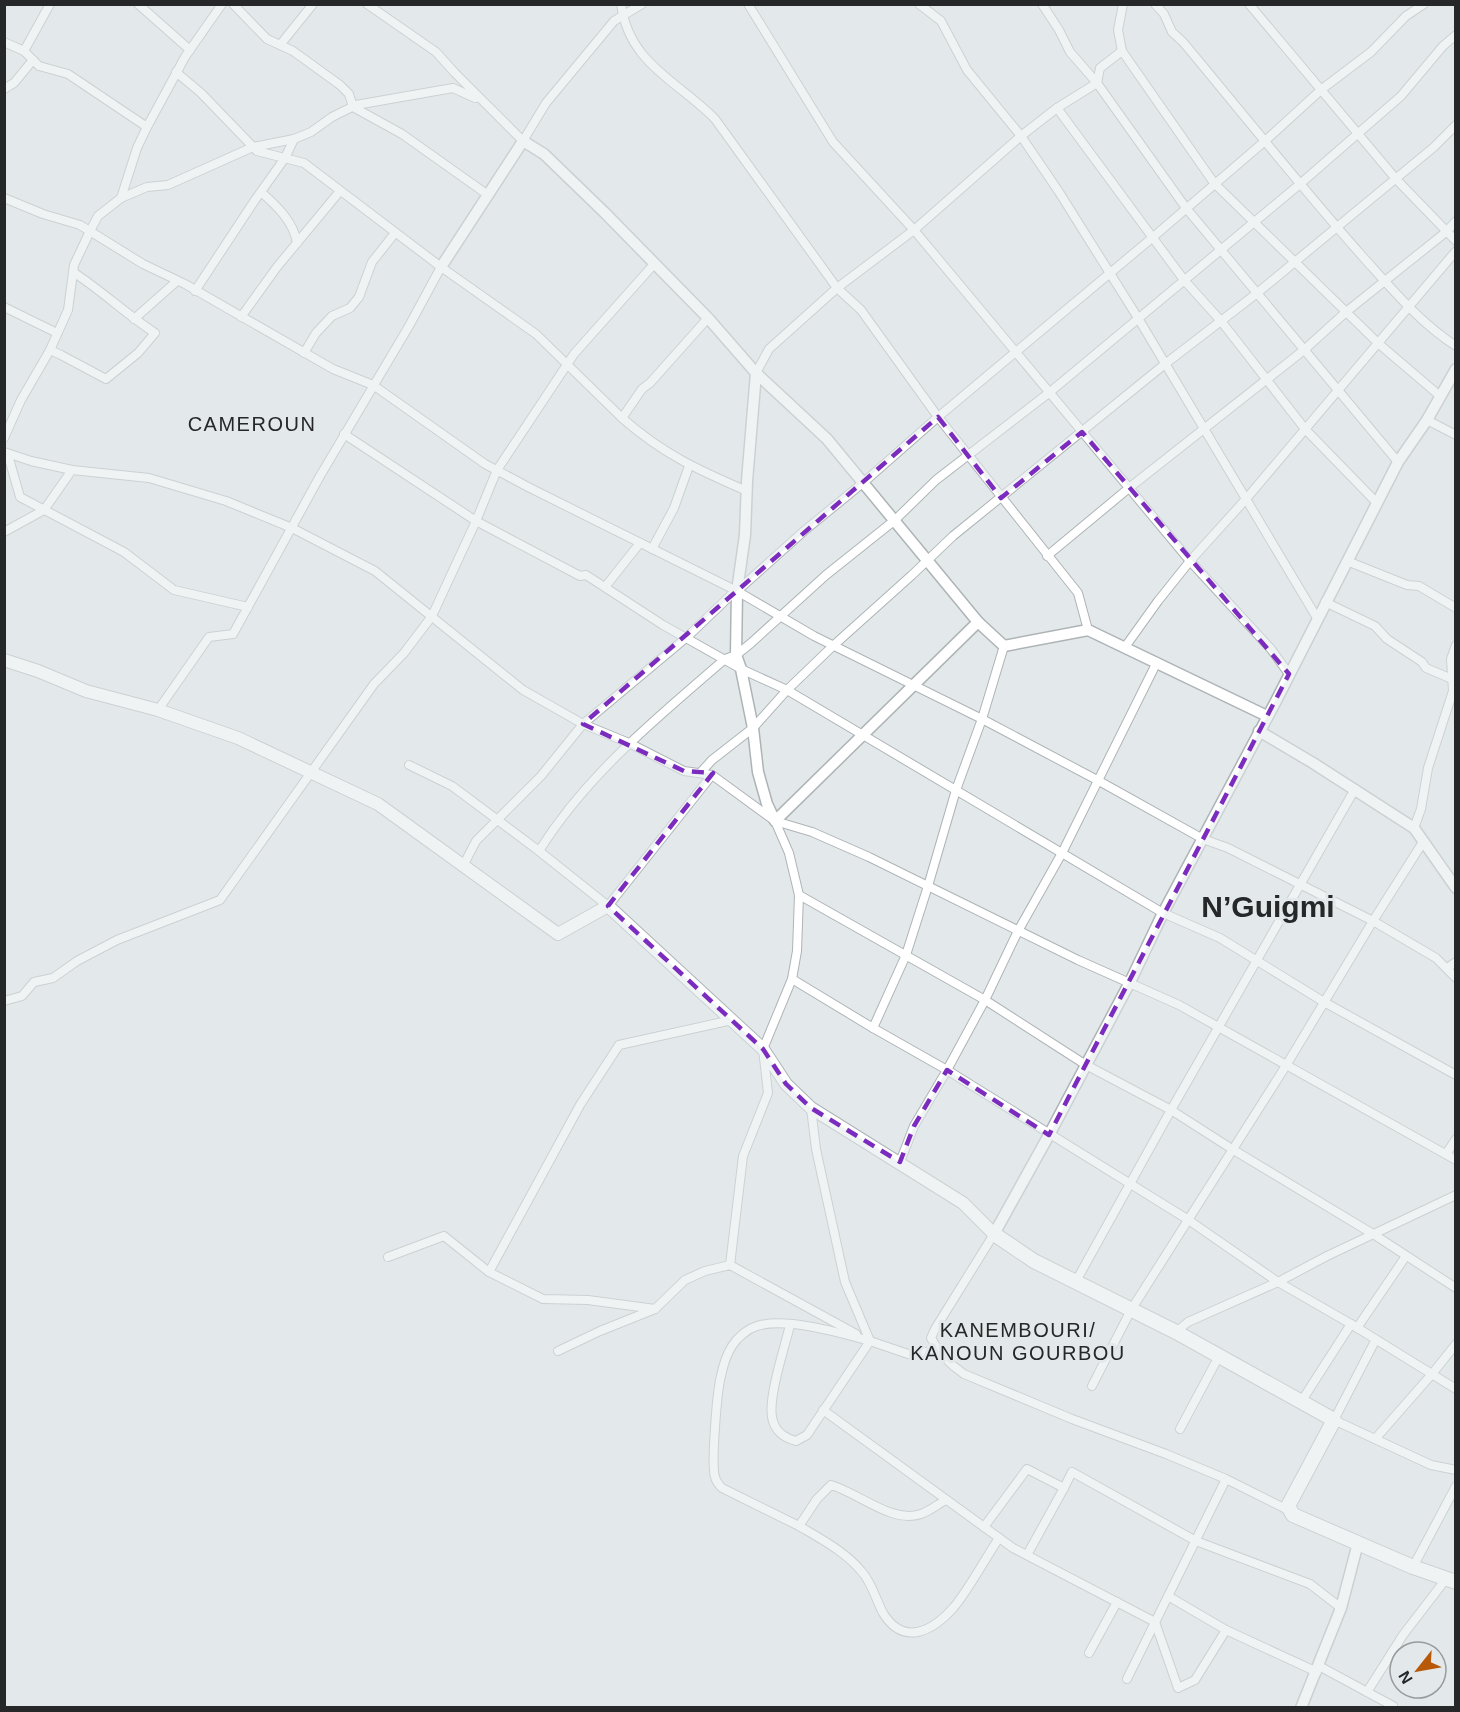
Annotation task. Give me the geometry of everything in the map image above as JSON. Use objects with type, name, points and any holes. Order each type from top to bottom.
[{"type":"highway","points":[[994,1234],[1034,1261],[1176,1332],[1334,1419],[1288,1506],[1290,1511],[1293,1515],[1451,1581]]},
{"type":"main road","points":[[4,660],[86,691],[159,710],[238,738],[378,804],[558,934],[608,906],[763,1049],[786,1084],[811,1108],[963,1203],[994,1234]]},
{"type":"street","points":[[24,51],[50,4]]},
{"type":"street","points":[[138,4],[190,50]]},
{"type":"street","points":[[121,198],[137,148],[147,127],[176,72],[222,4]]},
{"type":"street","points":[[233,4],[267,39],[293,51],[340,85],[349,94],[353,107],[402,134],[489,195]]},
{"type":"street","points":[[280,45],[313,4]]},
{"type":"street","points":[[367,4],[436,51],[523,141],[544,154],[655,263],[708,318],[756,373],[827,439],[978,622],[1004,646]]},
{"type":"street","points":[[621,4],[628,32],[641,55],[683,93],[700,104],[715,120],[837,288],[861,310],[938,417],[1078,593],[1088,630]]},
{"type":"street","points":[[159,710],[209,637],[233,634],[344,434],[409,326],[441,267],[546,103],[615,21],[642,4]]},
{"type":"street","points":[[748,4],[833,142],[914,230],[1190,561],[1271,649],[1288,675]]},
{"type":"street","points":[[919,4],[941,21],[967,70],[1021,136],[1111,273],[1202,429],[1317,618]]},
{"type":"street","points":[[1042,4],[1070,52],[1097,83],[1186,208],[1398,462]]},
{"type":"street","points":[[1123,4],[1118,30],[1122,51],[1214,183],[1379,344],[1440,396]]},
{"type":"street","points":[[1155,4],[1164,14],[1172,32],[1184,42],[1336,226],[1408,306],[1455,346]]},
{"type":"street","points":[[1249,4],[1396,179],[1455,241]]},
{"type":"street","points":[[463,866],[476,841],[541,776],[583,724],[687,637],[804,531],[1111,273],[1322,89],[1371,52],[1406,16],[1424,4]]},
{"type":"street","points":[[539,850],[557,822],[602,768],[629,743],[725,659],[736,655],[826,575],[895,520],[936,480],[1050,392],[1300,184],[1401,96],[1455,35]]},
{"type":"street","points":[[4,42],[24,51],[39,66],[68,74],[147,127]]},
{"type":"street","points":[[730,1265],[743,1156],[768,1093],[763,1049],[792,979],[797,951],[799,895],[789,853],[767,804],[758,772],[753,728],[736,655],[737,591],[745,535],[756,373],[769,349],[837,288],[914,230],[1021,136],[1057,108],[1097,83],[1100,68],[1122,51]]},
{"type":"street","points":[[4,89],[14,83],[33,60]]},
{"type":"street","points":[[176,72],[201,93],[257,151],[304,163],[441,267],[536,334],[646,439],[689,466],[747,491]]},
{"type":"street","points":[[4,438],[21,400],[50,351],[68,310],[75,265],[90,231],[98,216],[121,198],[147,187],[168,185],[253,147],[294,139],[311,132],[332,117],[353,107],[399,96],[453,88],[484,102]]},
{"type":"street","points":[[1057,108],[1184,280],[1221,321],[1305,429],[1377,503]]},
{"type":"street","points":[[700,772],[753,728],[787,690],[953,536],[1165,364],[1256,294],[1434,147],[1455,126]]},
{"type":"street","points":[[195,291],[285,158],[294,139]]},
{"type":"street","points":[[241,316],[277,267],[340,191]]},
{"type":"street","points":[[261,192],[273,202],[296,232],[297,243]]},
{"type":"street","points":[[4,198],[43,214],[80,225],[142,264],[241,316],[333,369],[373,385],[497,470],[737,591],[780,617],[982,719],[1203,839],[1228,848],[1373,921],[1436,958],[1448,968],[1455,978]]},
{"type":"street","points":[[1047,556],[1128,488],[1304,350],[1346,312],[1446,232],[1455,221]]},
{"type":"street","points":[[304,353],[316,333],[332,316],[350,308],[359,297],[372,262],[396,233]]},
{"type":"street","points":[[1125,647],[1190,561],[1379,344],[1455,251]]},
{"type":"street","points":[[4,1001],[22,996],[34,982],[53,978],[77,961],[117,940],[220,900],[374,684],[404,653],[432,616],[497,470],[568,364],[655,263]]},
{"type":"street","points":[[50,351],[106,379],[138,353],[155,333],[74,272]]},
{"type":"street","points":[[134,319],[177,281]]},
{"type":"street","points":[[4,307],[57,333]]},
{"type":"street","points":[[622,418],[642,389],[708,318]]},
{"type":"street","points":[[1290,1511],[1226,1479],[964,1374],[951,1366],[937,1350],[932,1338],[935,1329],[994,1234],[1049,1135],[1398,462],[1427,420],[1454,373]]},
{"type":"street","points":[[1427,420],[1455,435]]},
{"type":"street","points":[[344,434],[476,521],[580,576],[586,575],[663,625],[741,669],[787,690],[1163,913],[1220,938],[1324,1002],[1455,1075]]},
{"type":"street","points":[[6,454],[20,497],[124,552],[174,590],[248,607]]},
{"type":"street","points":[[6,454],[72,470],[150,478],[226,501],[292,528],[375,571],[523,690],[583,724],[629,743],[684,771],[712,775],[775,821],[812,832],[838,843],[1078,960],[1179,1005],[1455,1160]]},
{"type":"street","points":[[652,549],[674,508],[689,466]]},
{"type":"street","points":[[4,532],[44,510],[72,470]]},
{"type":"street","points":[[605,586],[640,543]]},
{"type":"street","points":[[1347,561],[1407,585],[1419,586],[1455,608]]},
{"type":"street","points":[[1325,602],[1375,626],[1387,639],[1422,662],[1426,668],[1452,679]]},
{"type":"street","points":[[775,821],[978,622]]},
{"type":"street","points":[[1004,646],[1088,630],[1267,716]]},
{"type":"street","points":[[1414,828],[1421,809],[1428,768],[1453,691],[1451,659],[1455,645]]},
{"type":"street","points":[[873,1028],[906,955],[956,790],[982,719],[1004,646]]},
{"type":"street","points":[[900,1162],[914,1126],[985,1000],[1017,931],[1062,853],[1157,662]]},
{"type":"street","points":[[1259,731],[1414,828],[1455,888]]},
{"type":"street","points":[[409,765],[452,786],[539,850],[608,906],[712,775]]},
{"type":"street","points":[[1075,1283],[1355,789]]},
{"type":"street","points":[[1092,1386],[1131,1310],[1287,1064],[1423,842]]},
{"type":"street","points":[[799,895],[985,1000],[1086,1065],[1171,1110],[1373,1234],[1455,1288]]},
{"type":"street","points":[[1448,968],[1455,962]]},
{"type":"street","points":[[792,979],[947,1070],[1187,1219],[1278,1282],[1455,1389]]},
{"type":"street","points":[[489,1272],[580,1105],[619,1045],[732,1020]]},
{"type":"street","points":[[811,1108],[816,1149],[845,1282],[870,1341]]},
{"type":"street","points":[[1446,1154],[1455,1139]]},
{"type":"street","points":[[1176,1332],[1188,1322],[1278,1282],[1455,1195]]},
{"type":"street","points":[[388,1257],[444,1236],[489,1272],[543,1299],[588,1300],[655,1309]]},
{"type":"street","points":[[1301,1402],[1406,1256]]},
{"type":"street","points":[[558,1351],[655,1309],[685,1280],[705,1271],[730,1265],[870,1341]]},
{"type":"street","points":[[937,1350],[911,1355],[835,1332],[773,1323],[755,1326],[732,1345],[720,1377],[714,1465],[716,1479],[722,1488],[799,1526],[854,1564],[864,1573],[892,1624],[910,1633],[926,1630],[938,1623],[955,1606],[999,1538]]},
{"type":"street","points":[[790,1325],[773,1394],[772,1419],[778,1432],[796,1441],[807,1435],[870,1341]]},
{"type":"street","points":[[1375,1341],[1334,1419],[1431,1465],[1455,1470]]},
{"type":"street","points":[[1375,1440],[1455,1344]]},
{"type":"street","points":[[1180,1429],[1219,1356]]},
{"type":"street","points":[[823,1410],[999,1538],[1155,1622],[1178,1688],[1195,1680],[1226,1630]]},
{"type":"street","points":[[984,1527],[1027,1469],[1064,1488]]},
{"type":"street","points":[[1027,1555],[1072,1472],[1196,1541],[1310,1584],[1341,1608]]},
{"type":"street","points":[[1127,1680],[1226,1479]]},
{"type":"street","points":[[799,1526],[817,1499],[831,1485],[845,1489],[894,1515],[907,1517],[921,1514],[946,1500]]},
{"type":"street","points":[[1413,1567],[1455,1486]]},
{"type":"street","points":[[1301,1707],[1341,1608],[1358,1543]]},
{"type":"street","points":[[1367,1692],[1404,1635],[1451,1581]]},
{"type":"street","points":[[1168,1596],[1226,1630],[1318,1669],[1393,1707]]},
{"type":"street","points":[[1089,1653],[1117,1602]]},
{"type":"highlighted area","points":[[938,417],[1001,498],[1082,432],[1289,674],[1049,1135],[947,1070],[914,1126],[900,1162],[811,1108],[786,1084],[763,1049],[608,906],[713,773],[684,771],[583,724]]},
{"type":"district","name":"CAMEROUN","points":[[252,424]]},
{"type":"district","name":"N’Guigmi","points":[[1268,907]]},
{"type":"district","name":"KANEMBOURI/ KANOUN GOURBOU","points":[[1018,1342]]}]
